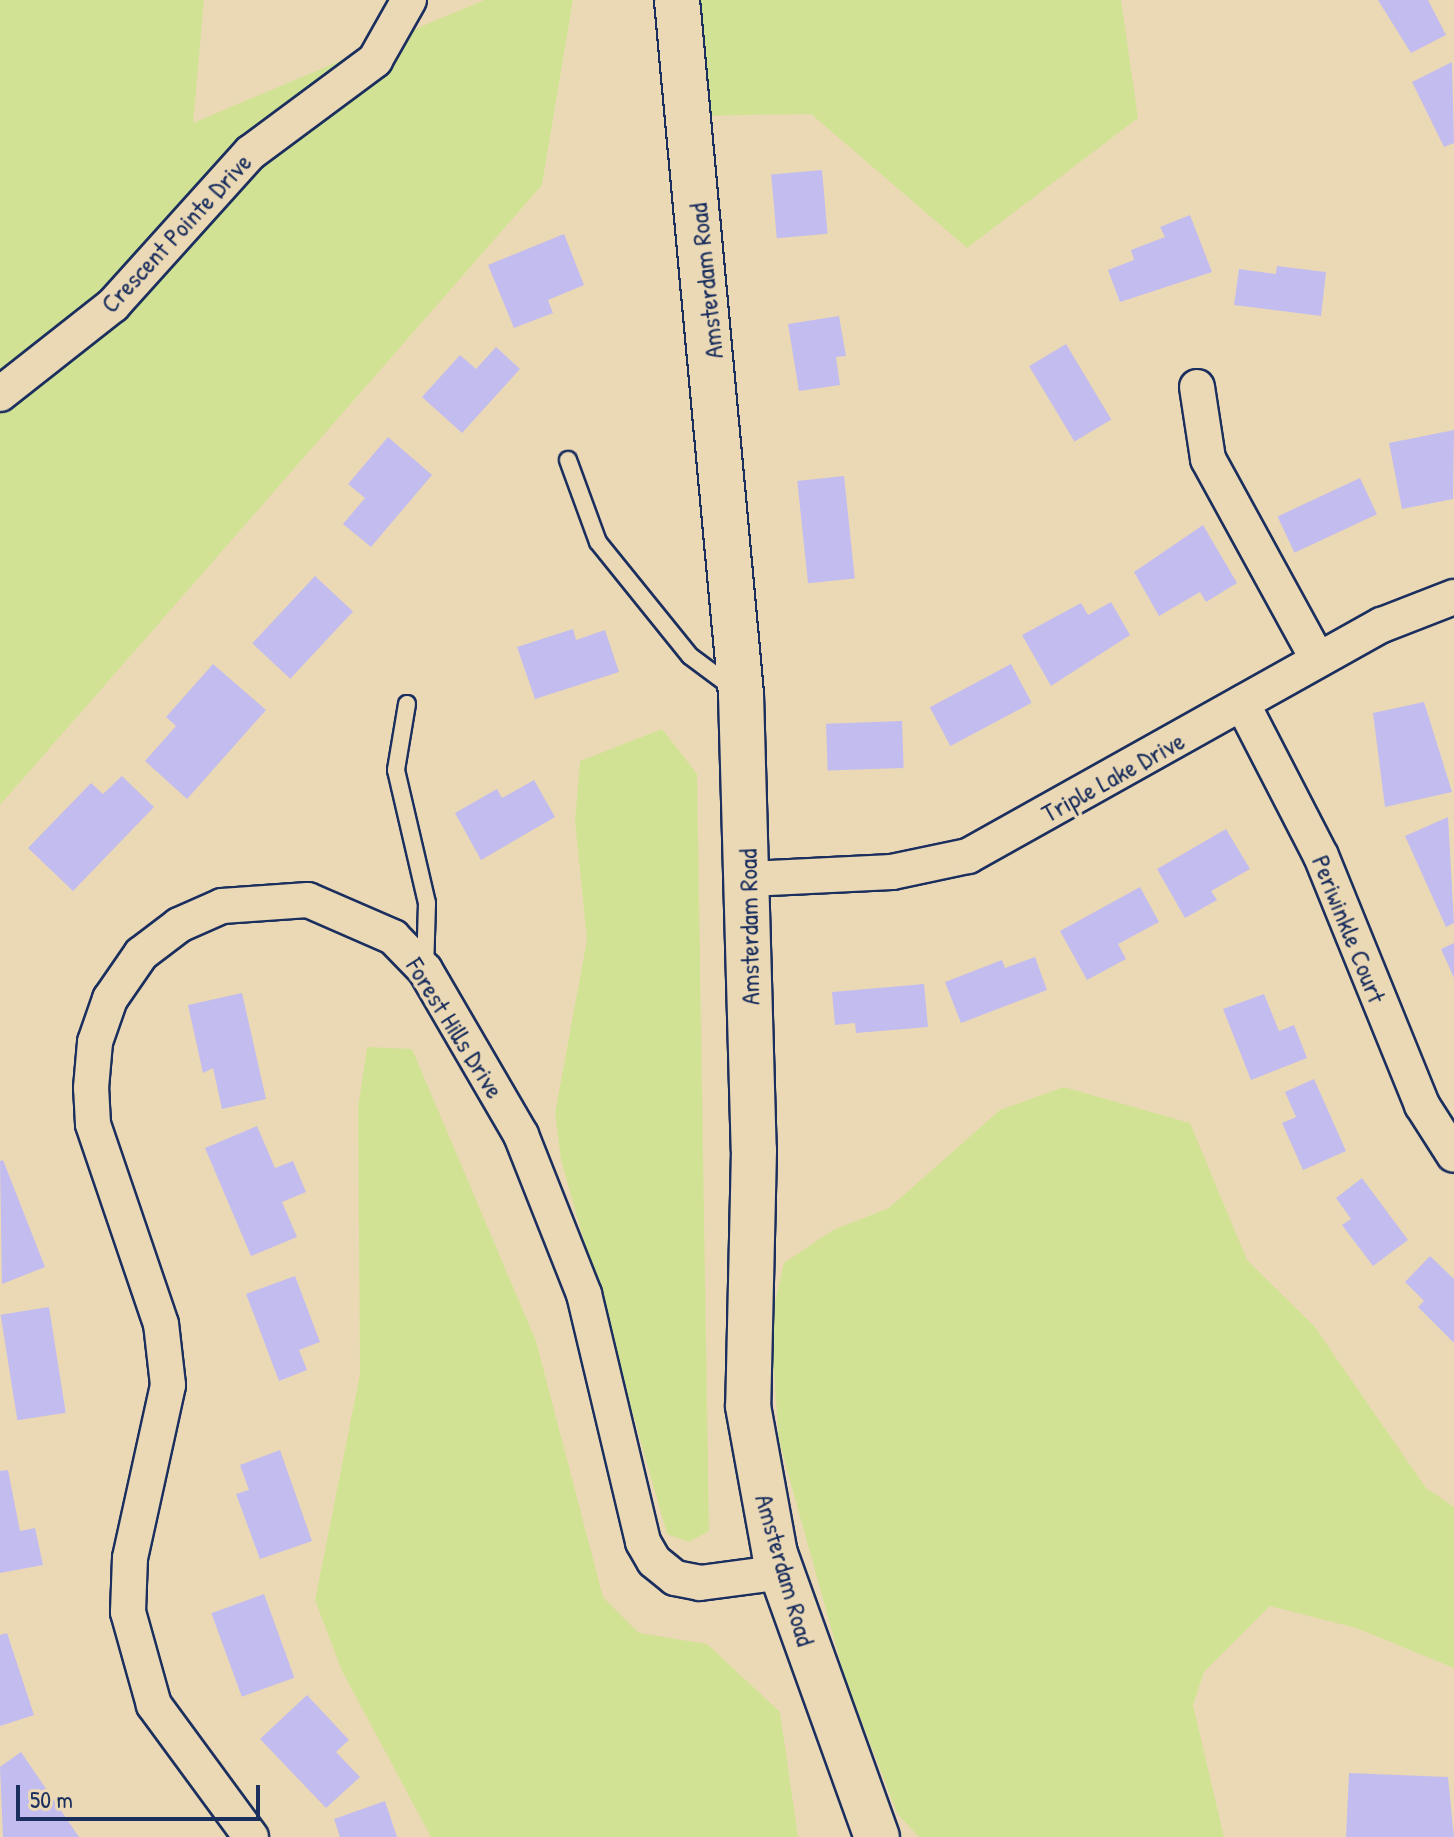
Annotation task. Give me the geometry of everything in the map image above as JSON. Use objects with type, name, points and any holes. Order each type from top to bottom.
[{"type":"street","name":"Crescent Pointe Drive","points":[[0,394],[113,305],[250,153],[375,60],[409,0]]},
{"type":"street","name":"Amsterdam Road","points":[[677,0],[741,694],[749,879],[754,1150],[748,1406],[782,1572],[877,1837]]},
{"type":"street","points":[[1197,387],[1208,459],[1318,660]]},
{"type":"street","name":"Triple Lake Drive","points":[[749,879],[892,872],[968,856],[1318,660],[1454,597]]},
{"type":"street","name":"Periwinkle Court","points":[[1242,703],[1321,856],[1422,1105],[1454,1155]]},
{"type":"street","name":"Forest Hills Drive","points":[[251,1837],[154,1705],[137,1664],[128,1612],[130,1558],[168,1385],[161,1324],[93,1124],[95,1042],[110,999],[141,954],[222,906],[280,899],[338,909],[393,937],[425,970],[521,1135],[584,1294],[643,1542],[654,1561],[675,1578],[700,1583],[782,1572]]},
{"type":"lane","points":[[568,460],[598,542],[690,656],[741,694]]},
{"type":"lane","points":[[407,704],[396,770],[427,903],[425,970]]},
{"type":"green space","points":[[0,0],[204,0],[193,123],[484,0],[573,0],[542,185],[0,805]]},
{"type":"green space","points":[[679,0],[1121,0],[1138,118],[967,248],[811,114],[694,116]]},
{"type":"green space","points":[[662,729],[697,774],[709,1531],[689,1542],[667,1534],[561,1160],[555,1113],[587,940],[575,821],[580,761]]},
{"type":"green space","points":[[367,1047],[412,1049],[536,1341],[603,1597],[639,1633],[707,1644],[780,1712],[798,1837],[431,1837],[342,1671],[315,1600],[360,1374],[358,1108]]},
{"type":"green space","points":[[1064,1087],[1190,1123],[1247,1260],[1314,1326],[1426,1488],[1454,1507],[1454,1668],[1356,1628],[1270,1606],[1204,1672],[1193,1705],[1224,1837],[919,1837],[897,1813],[845,1678],[779,1441],[770,1322],[784,1263],[833,1230],[889,1208],[1000,1110]]},
{"type":"building","points":[[1378,0],[1428,0],[1446,35],[1411,53]]},
{"type":"building","points":[[1452,62],[1454,143],[1444,147],[1412,82]]},
{"type":"building","points":[[822,170],[828,234],[777,238],[771,174]]},
{"type":"building","points":[[1190,215],[1212,272],[1120,302],[1108,270],[1134,260],[1131,250],[1165,237],[1160,227]]},
{"type":"building","points":[[564,234],[584,285],[548,300],[553,313],[514,328],[488,265]]},
{"type":"building","points":[[1277,266],[1326,272],[1321,316],[1234,305],[1239,269],[1276,274]]},
{"type":"building","points":[[839,316],[846,356],[836,357],[840,385],[799,391],[788,324]]},
{"type":"building","points":[[1066,344],[1111,419],[1074,442],[1029,366]]},
{"type":"building","points":[[496,347],[520,369],[462,433],[422,397],[460,355],[476,369]]},
{"type":"building","points":[[1454,430],[1453,499],[1402,509],[1389,443]]},
{"type":"building","points":[[388,437],[432,475],[371,547],[343,524],[365,498],[348,484]]},
{"type":"building","points":[[844,476],[855,578],[808,583],[797,481]]},
{"type":"building","points":[[1360,478],[1377,514],[1294,553],[1278,516]]},
{"type":"building","points":[[1203,525],[1237,583],[1206,602],[1200,592],[1159,616],[1134,572]]},
{"type":"building","points":[[315,576],[353,611],[290,679],[252,643]]},
{"type":"building","points":[[1111,602],[1130,635],[1051,686],[1022,635],[1081,603],[1088,615]]},
{"type":"building","points":[[573,629],[576,640],[605,630],[619,672],[535,699],[517,647]]},
{"type":"building","points":[[213,664],[266,710],[187,799],[145,761],[176,726],[166,717]]},
{"type":"building","points":[[1011,664],[1032,703],[950,746],[930,707]]},
{"type":"building","points":[[1424,702],[1452,792],[1385,807],[1373,713]]},
{"type":"building","points":[[902,721],[904,768],[828,771],[826,724]]},
{"type":"building","points":[[122,776],[154,807],[73,891],[28,848],[91,783],[103,794]]},
{"type":"building","points":[[534,780],[555,817],[481,860],[455,813],[497,789],[502,798]]},
{"type":"building","points":[[1448,817],[1454,923],[1446,927],[1405,836]]},
{"type":"building","points":[[1226,829],[1250,869],[1211,891],[1217,900],[1185,918],[1157,869]]},
{"type":"building","points":[[1140,887],[1159,922],[1118,944],[1126,959],[1087,980],[1060,931]]},
{"type":"building","points":[[1454,943],[1454,978],[1441,949]]},
{"type":"building","points":[[1035,957],[1047,990],[961,1023],[945,982],[1002,960],[1005,968]]},
{"type":"building","points":[[924,984],[928,1027],[856,1033],[855,1023],[835,1025],[832,992]]},
{"type":"building","points":[[242,993],[266,1099],[222,1109],[213,1068],[203,1073],[188,1005]]},
{"type":"building","points":[[1264,994],[1279,1031],[1294,1025],[1307,1058],[1251,1080],[1223,1009]]},
{"type":"building","points":[[1314,1079],[1346,1151],[1303,1170],[1282,1123],[1296,1117],[1285,1092]]},
{"type":"building","points":[[257,1126],[275,1168],[293,1161],[306,1192],[282,1202],[297,1237],[251,1256],[205,1148]]},
{"type":"building","points":[[3,1160],[45,1267],[2,1284],[0,1161]]},
{"type":"building","points":[[1362,1178],[1408,1240],[1373,1266],[1342,1225],[1351,1219],[1336,1198]]},
{"type":"building","points":[[1430,1256],[1454,1279],[1454,1343],[1418,1307],[1424,1301],[1405,1282]]},
{"type":"building","points":[[295,1276],[320,1342],[299,1350],[307,1370],[279,1381],[246,1294]]},
{"type":"building","points":[[49,1307],[66,1413],[17,1420],[1,1315]]},
{"type":"building","points":[[280,1450],[312,1541],[260,1559],[236,1494],[249,1490],[240,1465]]},
{"type":"building","points":[[8,1470],[20,1531],[35,1528],[43,1565],[0,1573],[0,1471]]},
{"type":"building","points":[[264,1594],[294,1678],[242,1697],[211,1613]]},
{"type":"building","points":[[7,1633],[34,1715],[0,1726],[0,1635]]},
{"type":"building","points":[[307,1695],[349,1740],[336,1752],[360,1777],[326,1808],[260,1739]]},
{"type":"building","points":[[21,1752],[79,1837],[3,1837],[0,1767]]},
{"type":"building","points":[[1349,1773],[1448,1777],[1454,1837],[1346,1837]]},
{"type":"building","points":[[385,1801],[397,1837],[340,1837],[334,1819]]}]
